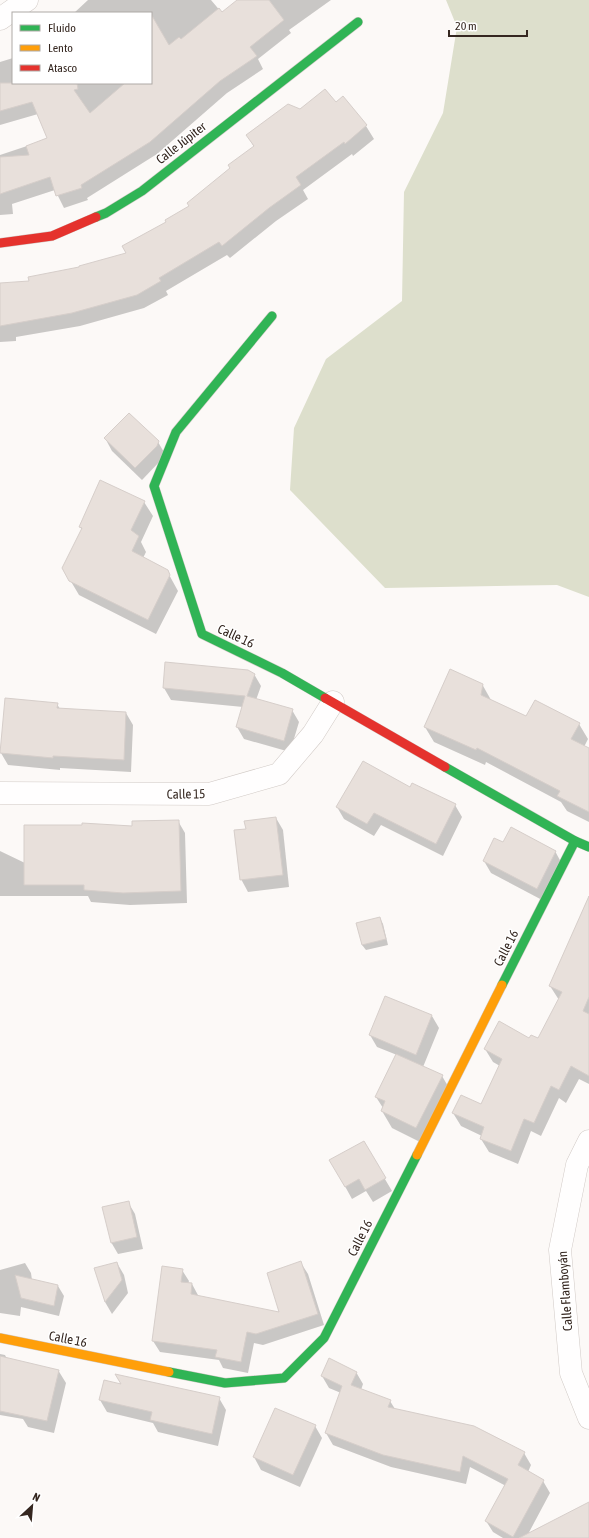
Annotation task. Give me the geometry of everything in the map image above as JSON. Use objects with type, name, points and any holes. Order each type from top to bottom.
[{"type":"street","points":[[0,19],[26,0]]},
{"type":"street","name":"Calle Júpiter","points":[[0,243],[52,236],[106,213],[142,191],[358,22]]},
{"type":"street","name":"Calle 16","points":[[272,316],[176,432],[154,486],[202,634],[251,657],[334,702],[575,841],[589,847]]},
{"type":"street","name":"Calle 15","points":[[0,793],[209,794],[279,774],[313,734],[334,702]]},
{"type":"street","name":"Calle 16","points":[[0,1338],[225,1383],[284,1378],[324,1338],[575,841]]},
{"type":"street","name":"Calle Flamboyán","points":[[589,1141],[577,1165],[560,1250],[571,1373],[589,1418]]},
{"type":"green space","points":[[446,0],[589,0],[589,597],[557,585],[385,588],[290,490],[294,428],[326,359],[402,301],[404,192],[443,113],[457,27]]},
{"type":"building","points":[[237,0],[269,0],[284,20],[250,47],[257,56],[220,81],[150,142],[81,185],[82,188],[56,196],[50,177],[0,194],[0,157],[29,155],[26,146],[47,138],[32,102],[0,111],[0,83],[77,84],[78,89],[74,90],[90,113],[124,84],[152,84],[152,16],[169,45],[179,37],[181,39],[219,8],[222,12]]},
{"type":"building","points":[[325,89],[336,102],[343,96],[367,125],[345,144],[344,142],[296,177],[301,185],[269,208],[222,246],[219,242],[159,278],[161,281],[137,295],[72,313],[0,326],[0,283],[29,281],[28,277],[79,267],[126,253],[122,246],[166,222],[165,220],[189,206],[187,203],[230,168],[228,165],[254,146],[246,135],[288,104],[300,109]]},
{"type":"building","points":[[129,413],[159,441],[157,446],[135,468],[104,438]]},
{"type":"building","points":[[100,480],[145,501],[131,530],[139,536],[132,551],[168,570],[170,575],[148,620],[69,581],[62,568],[82,528],[79,527]]},
{"type":"building","points":[[165,662],[248,670],[255,674],[247,696],[293,709],[284,741],[236,727],[245,696],[163,688]]},
{"type":"building","points":[[450,669],[483,684],[481,695],[526,716],[535,700],[580,723],[571,739],[589,748],[589,812],[557,796],[560,791],[477,748],[476,750],[424,727]]},
{"type":"building","points":[[5,698],[58,703],[57,708],[126,712],[124,760],[53,756],[53,758],[0,753]]},
{"type":"building","points":[[363,761],[410,787],[412,783],[456,804],[436,844],[374,813],[367,824],[336,807]]},
{"type":"building","points":[[276,817],[283,875],[240,880],[234,830],[246,829],[244,821]]},
{"type":"building","points":[[179,820],[181,891],[123,893],[84,890],[84,885],[24,885],[24,825],[82,825],[82,823],[132,826],[132,821]]},
{"type":"building","points":[[511,827],[556,851],[537,889],[483,861],[494,838],[503,842]]},
{"type":"building","points":[[589,896],[589,997],[583,1011],[589,1014],[589,1076],[571,1066],[559,1090],[551,1086],[534,1123],[524,1119],[511,1151],[480,1139],[484,1127],[452,1113],[461,1095],[481,1104],[502,1059],[484,1049],[499,1021],[529,1038],[531,1035],[538,1038],[562,992],[549,986]]},
{"type":"building","points":[[380,917],[386,939],[362,945],[356,923]]},
{"type":"building","points":[[385,996],[432,1015],[416,1055],[369,1035]]},
{"type":"building","points":[[396,1054],[443,1075],[416,1128],[381,1111],[385,1101],[375,1097]]},
{"type":"building","points":[[364,1141],[386,1178],[365,1190],[359,1179],[345,1187],[329,1160]]},
{"type":"building","points":[[129,1201],[137,1237],[111,1243],[102,1207]]},
{"type":"building","points":[[301,1261],[318,1314],[256,1334],[247,1332],[241,1362],[215,1357],[217,1350],[152,1341],[162,1266],[183,1269],[181,1282],[192,1283],[191,1294],[279,1312],[267,1273]]},
{"type":"building","points":[[117,1262],[122,1280],[105,1302],[94,1268]]},
{"type":"building","points":[[15,1275],[58,1285],[54,1306],[21,1298]]},
{"type":"building","points":[[0,1356],[59,1370],[47,1421],[0,1411]]},
{"type":"building","points":[[329,1358],[357,1372],[351,1385],[391,1400],[388,1407],[474,1426],[525,1452],[518,1465],[544,1480],[513,1537],[485,1521],[508,1479],[463,1456],[460,1472],[383,1455],[325,1433],[342,1386],[321,1376]]},
{"type":"building","points":[[115,1374],[220,1397],[212,1434],[150,1420],[152,1412],[99,1400],[104,1380],[121,1384]]},
{"type":"building","points":[[275,1408],[316,1425],[293,1475],[253,1457]]},
{"type":"building","points":[[589,1502],[589,1538],[519,1538]]},
{"type":"traffic: fast","points":[[96,217],[106,213],[142,191],[358,22]]},
{"type":"traffic: fast","points":[[272,316],[176,432],[154,486],[202,634],[282,673],[325,698]]},
{"type":"traffic: fast","points":[[445,767],[575,841],[589,847]]},
{"type":"traffic: fast","points":[[502,985],[575,841]]},
{"type":"traffic: fast","points":[[169,1372],[225,1383],[284,1378],[324,1338],[417,1155]]},
{"type":"traffic: slow","points":[[417,1155],[502,985]]},
{"type":"traffic: slow","points":[[0,1338],[169,1372]]},
{"type":"traffic: jam","points":[[0,243],[52,236],[96,217]]},
{"type":"traffic: jam","points":[[325,698],[445,767]]}]
